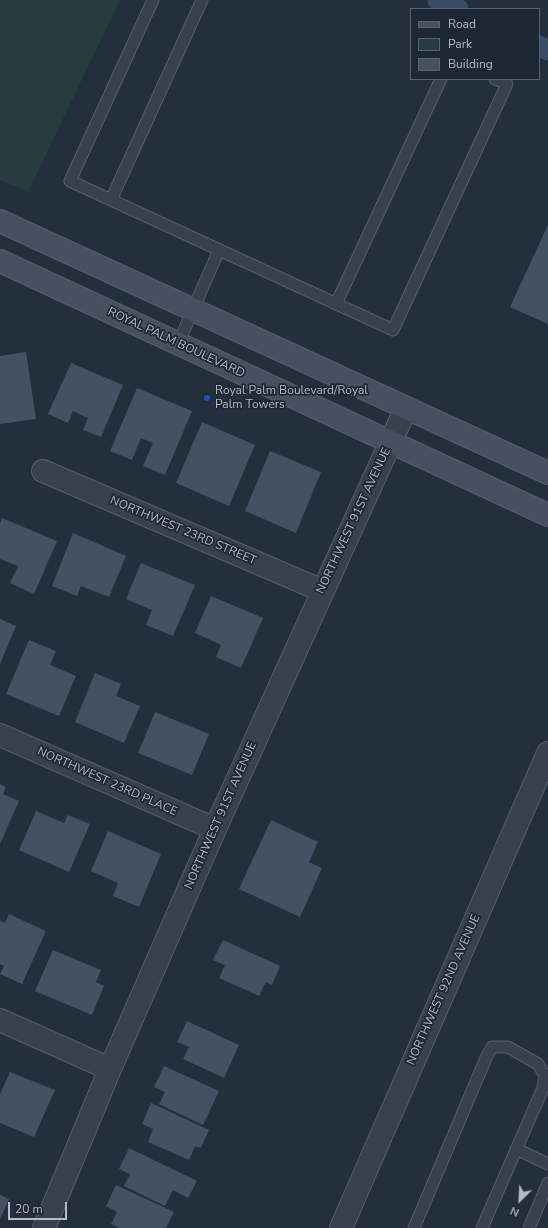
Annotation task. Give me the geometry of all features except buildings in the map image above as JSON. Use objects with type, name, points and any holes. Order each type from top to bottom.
[{"type":"main road","points":[[0,221],[548,473]]},
{"type":"main road","name":"ROYAL PALM BOULEVARD","points":[[0,261],[548,515]]},
{"type":"street","name":"NORTHWEST 91ST AVENUE","points":[[44,1228],[110,1069],[215,829],[406,408]]},
{"type":"street","name":"NORTHWEST 23RD STREET","points":[[43,472],[323,591]]},
{"type":"street","name":"NORTHWEST 23RD PLACE","points":[[0,735],[215,829]]},
{"type":"street","name":"NORTHWEST 92ND AVENUE","points":[[341,1228],[548,753]]},
{"type":"street","points":[[0,1020],[110,1069]]},
{"type":"lane","points":[[153,0],[70,181],[393,330],[507,84],[497,80]]},
{"type":"lane","points":[[111,200],[202,0]]},
{"type":"lane","points":[[336,304],[441,80]]},
{"type":"lane","points":[[178,344],[219,250]]},
{"type":"lane","points":[[414,1228],[492,1046],[508,1047],[538,1064],[545,1076],[543,1088],[482,1228]]},
{"type":"lane","points":[[516,1149],[548,1164]]},
{"type":"lane","points":[[529,1228],[548,1183]]},
{"type":"green space","points":[[0,0],[120,0],[28,192],[0,180]]},
{"type":"waterway","points":[[438,0],[456,8]]},
{"type":"waterway","points":[[540,46],[548,50]]},
{"type":"place","name":"Royal Palm Boulevard/Royal Palm Towers","points":[[207,398]]}]
